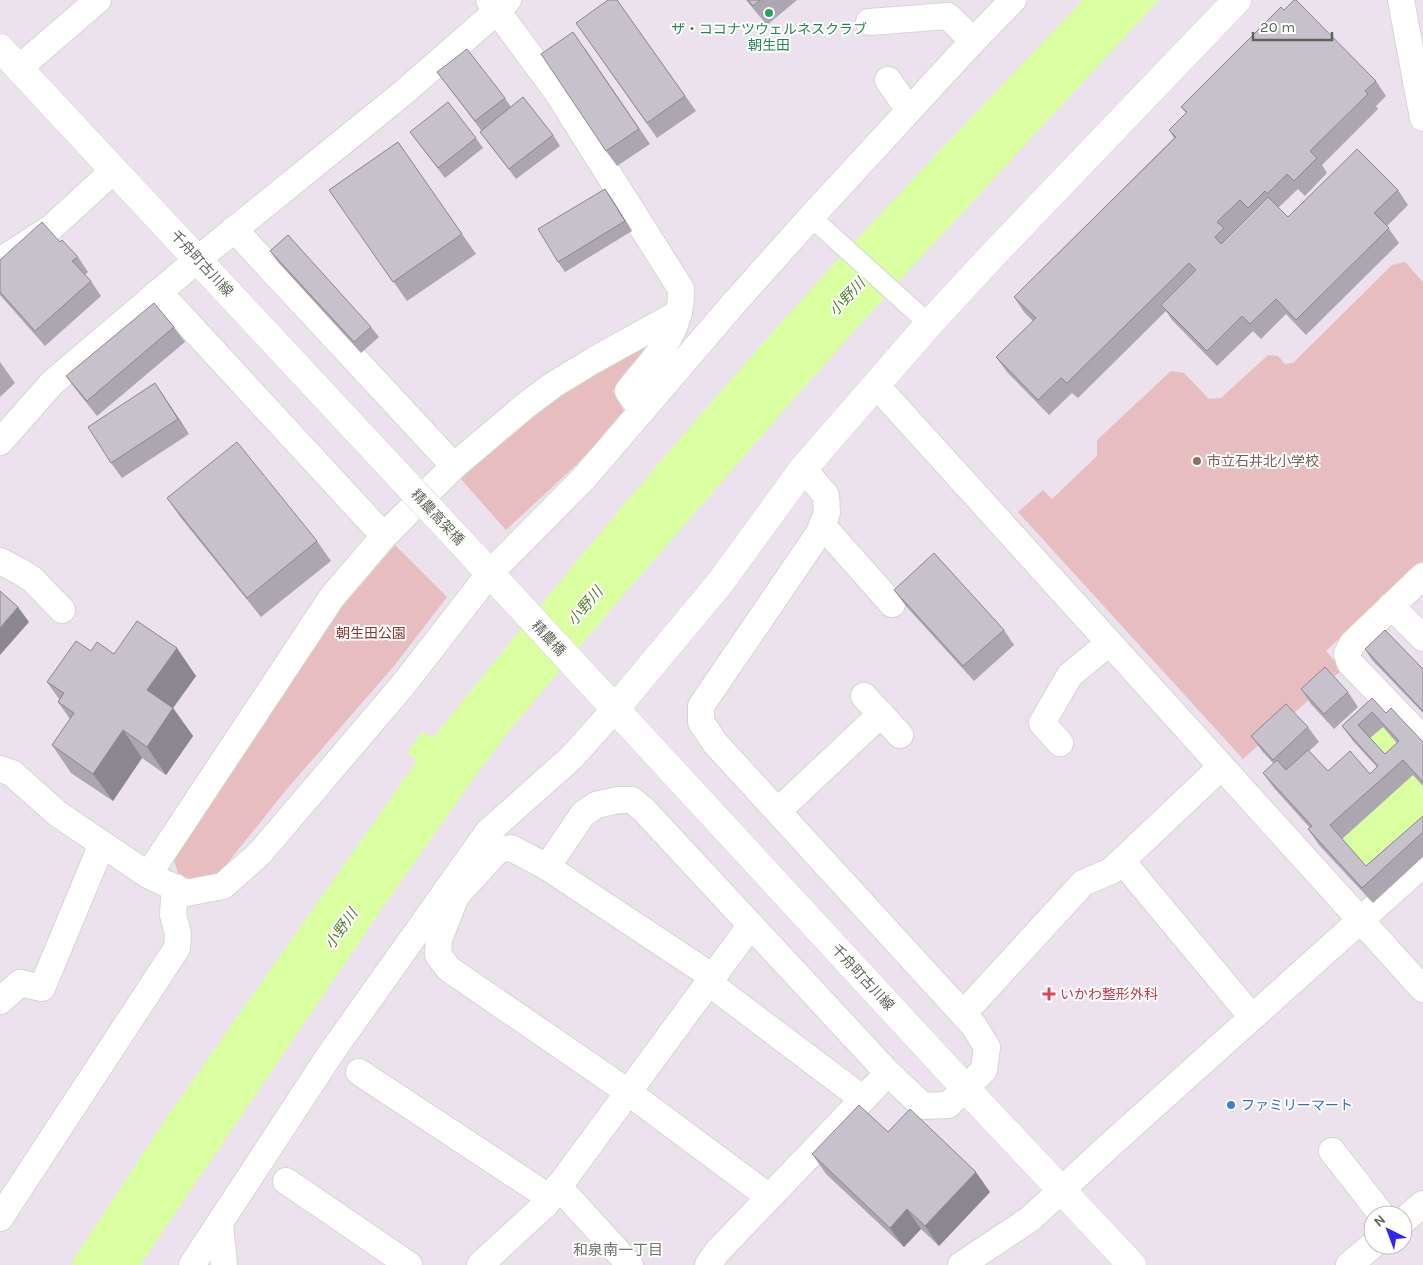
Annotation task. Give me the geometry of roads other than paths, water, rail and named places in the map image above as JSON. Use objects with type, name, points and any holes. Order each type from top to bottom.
[{"type":"street","points":[[19,68],[98,0]]},
{"type":"street","points":[[0,769],[12,773],[58,814],[148,875],[186,893],[223,886],[260,853],[403,685],[489,572],[585,477],[642,411],[817,222],[909,110],[973,40],[1013,0]]},
{"type":"street","points":[[192,1265],[331,1053],[451,894],[488,832],[572,757],[615,709],[720,583],[803,469],[876,385],[921,317],[997,251],[1237,0]]},
{"type":"street","points":[[1401,0],[1416,39],[1423,118]]},
{"type":"street","points":[[0,442],[52,383],[234,229],[403,93],[498,4],[557,92],[680,289],[679,313],[676,326],[669,340],[628,391],[642,411]]},
{"type":"street","points":[[869,22],[948,16],[973,40]]},
{"type":"street","name":"千舟町古川線","points":[[0,48],[403,480]]},
{"type":"street","points":[[888,80],[909,110]]},
{"type":"street","points":[[0,261],[52,228],[114,170]]},
{"type":"street","points":[[817,222],[921,317]]},
{"type":"street","points":[[234,229],[454,466]]},
{"type":"street","points":[[156,294],[170,304],[384,536]]},
{"type":"street","points":[[148,875],[332,597],[384,536],[454,466],[525,406],[553,385],[679,313]]},
{"type":"street","points":[[876,385],[1423,989]]},
{"type":"street","points":[[548,867],[583,814],[596,804],[618,800],[632,800],[644,810],[752,925],[904,1090],[923,1106],[948,1105],[984,1070],[987,1047],[974,1026],[715,743],[701,722],[701,706],[819,533],[827,513],[826,495],[803,469]]},
{"type":"street","name":"精農高架橋","points":[[403,480],[489,572]]},
{"type":"street","points":[[822,525],[892,604]]},
{"type":"street","points":[[0,561],[32,579],[62,610]]},
{"type":"street","name":"精農橋","points":[[489,572],[596,688]]},
{"type":"street","points":[[1423,576],[1352,644],[1347,654],[1350,663],[1423,739]]},
{"type":"street","points":[[1391,606],[1423,638]]},
{"type":"street","points":[[1060,743],[1042,723],[1070,674],[1109,643]]},
{"type":"street","name":"千舟町古川線","points":[[596,688],[1132,1265]]},
{"type":"street","points":[[778,811],[872,705],[900,735]]},
{"type":"street","points":[[963,1014],[1083,883],[1111,871],[1122,862],[1221,767]]},
{"type":"street","points":[[0,1001],[20,983],[42,988],[102,844]]},
{"type":"street","points":[[770,1197],[628,1092],[448,969],[438,955],[439,939],[451,894],[498,850],[511,848],[548,867],[711,980],[863,1099]]},
{"type":"street","points":[[1122,862],[1252,1017]]},
{"type":"street","points":[[961,1265],[1030,1219],[1423,864]]},
{"type":"street","points":[[0,1218],[177,948],[178,934],[173,914],[174,888]]},
{"type":"street","points":[[480,1265],[554,1192],[752,925]]},
{"type":"street","points":[[359,1072],[554,1192],[630,1265]]},
{"type":"street","points":[[708,1265],[717,1252],[888,1073]]},
{"type":"street","points":[[1332,1151],[1374,1205]]},
{"type":"street","points":[[286,1181],[409,1265]]},
{"type":"street","points":[[1413,1212],[1423,1204]]},
{"type":"street","points":[[220,1223],[224,1265]]},
{"type":"street","points":[[1349,1265],[1363,1253]]},
{"type":"water","name":"小野川","points":[[1083,0],[1159,0],[912,267],[797,395],[615,605],[509,731],[379,913],[140,1265],[70,1265],[167,1117],[417,761],[407,753],[422,732],[433,738],[580,557],[731,379],[866,230]]},
{"type":"water","points":[[1383,727],[1410,756],[1395,769],[1368,740]]},
{"type":"water","points":[[1413,775],[1423,786],[1423,840],[1377,881],[1340,840]]},
{"type":"place","name":"ザ・ココナツウェルネスクラブ 朝生田","points":[[769,13]]},
{"type":"place","name":"市立石井北小学校","points":[[1197,461]]},
{"type":"place","name":"いかわ整形外科","points":[[1049,994]]},
{"type":"place","name":"ファミリーマート","points":[[1231,1105]]},
{"type":"district","name":"和泉南一丁目","points":[[618,1250]]},
{"type":"park label","name":"朝生田公園","points":[[371,633]]}]
